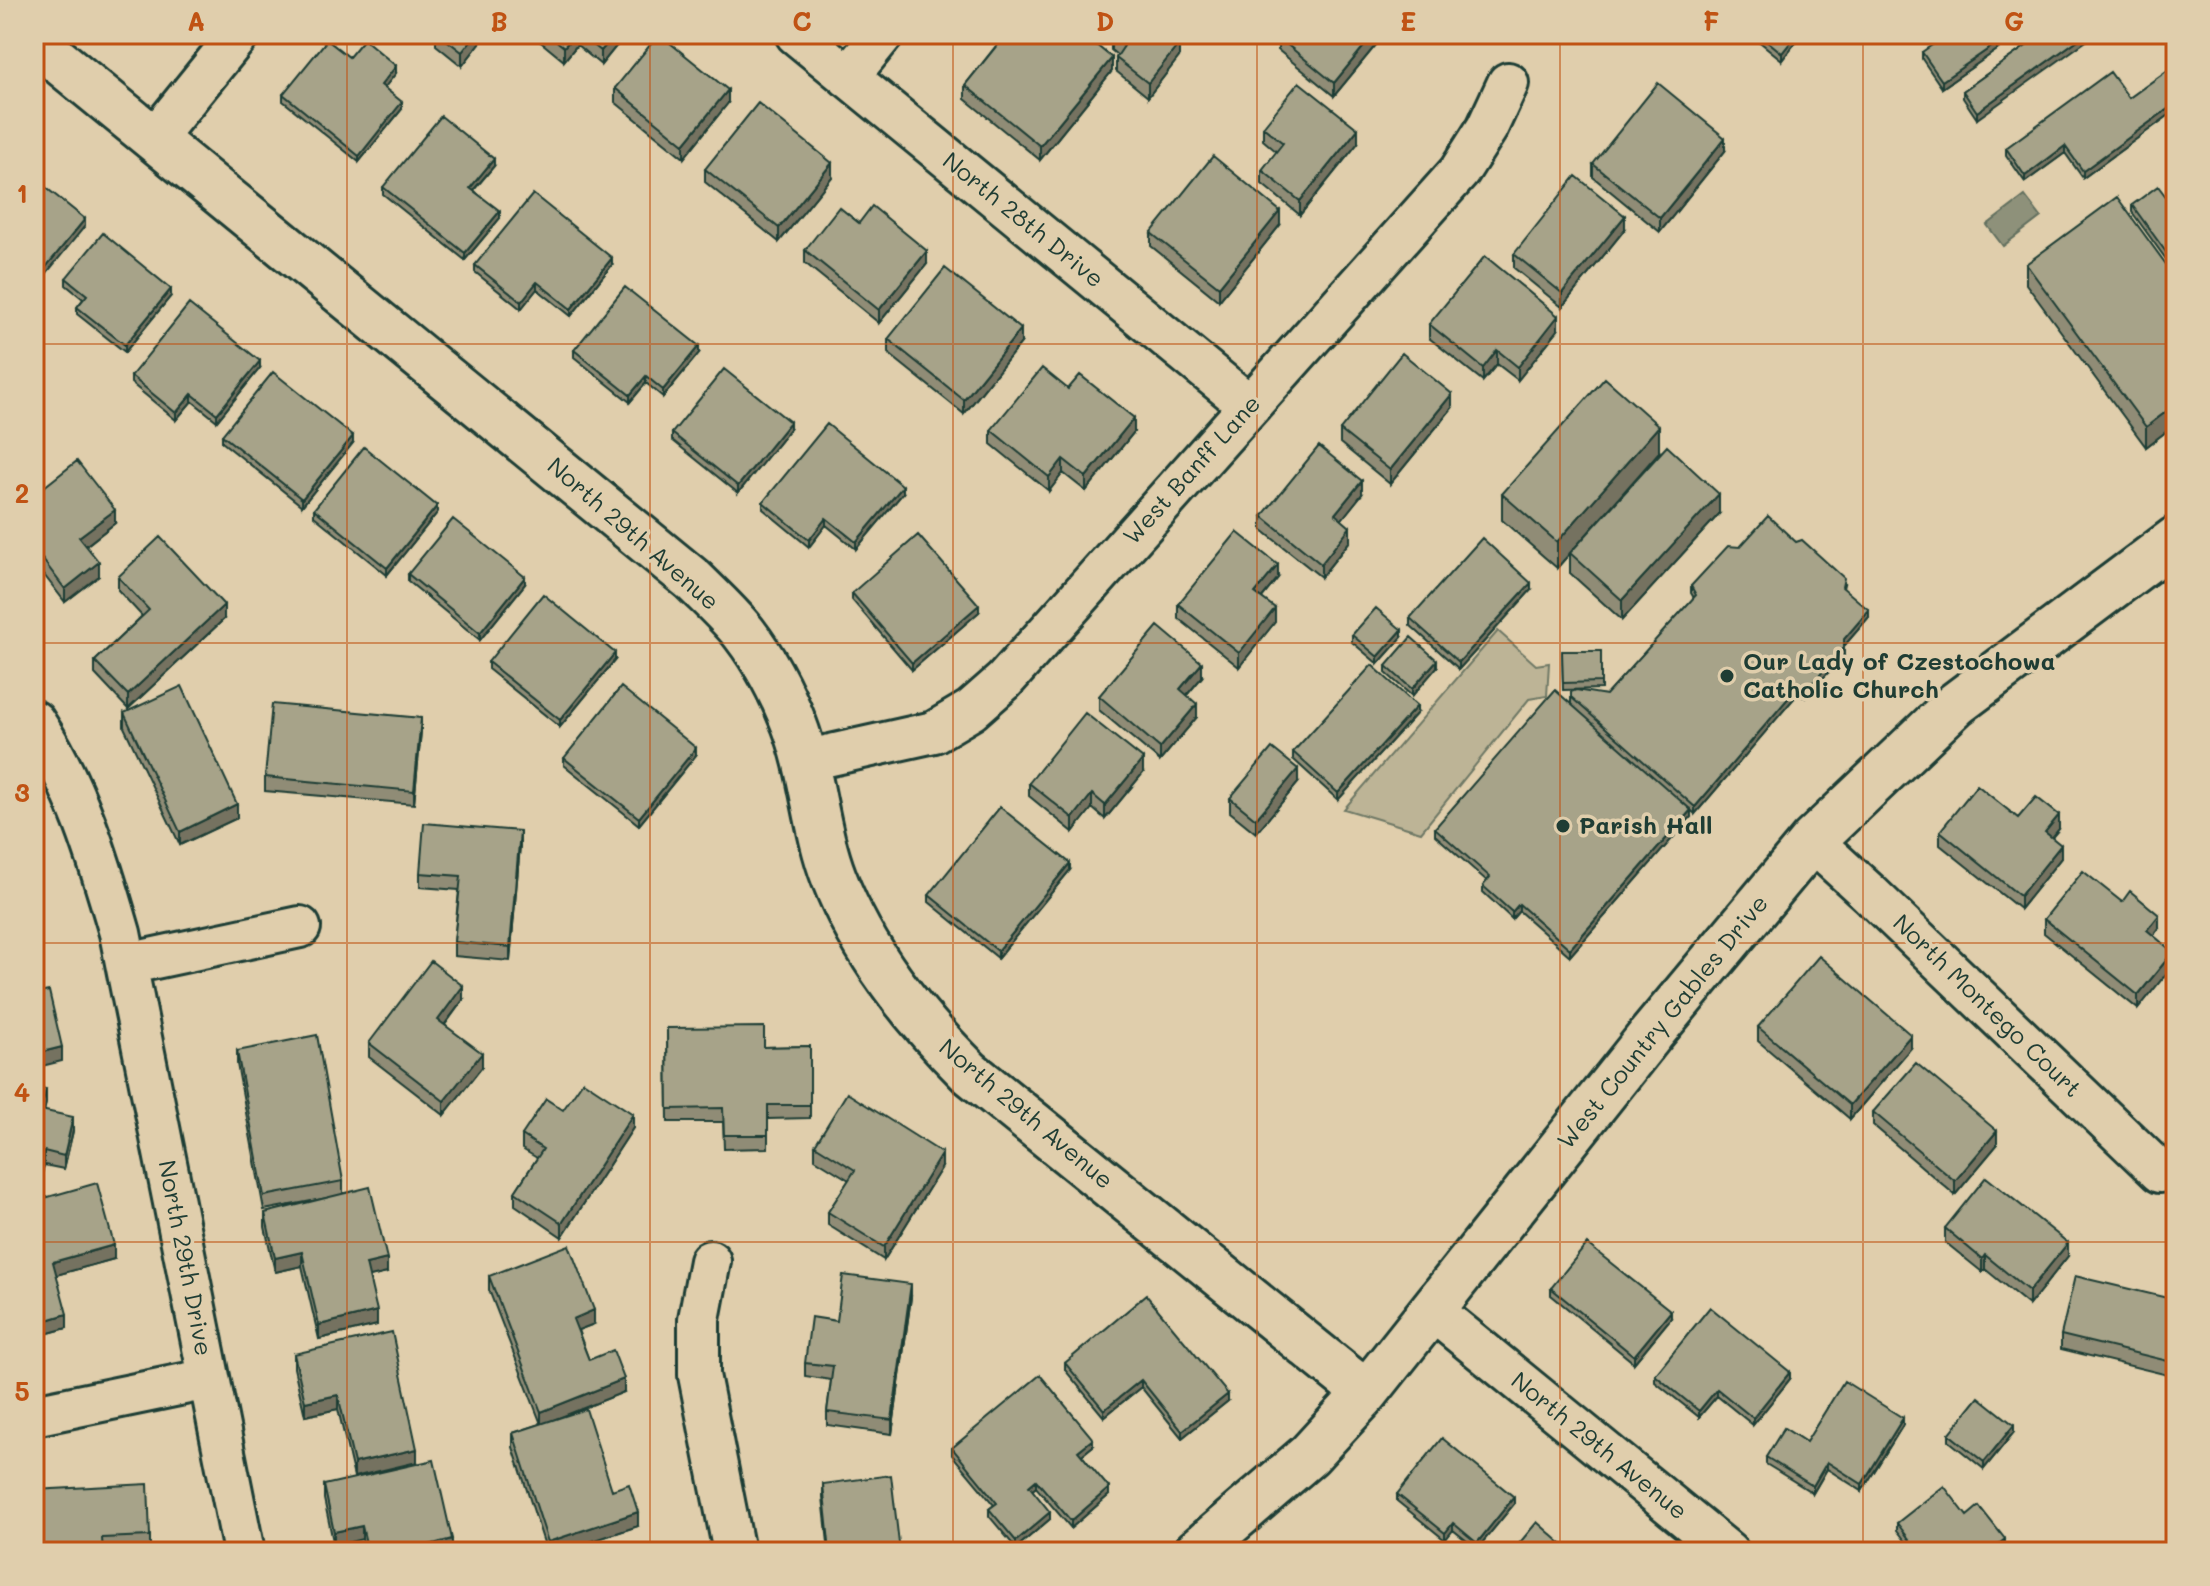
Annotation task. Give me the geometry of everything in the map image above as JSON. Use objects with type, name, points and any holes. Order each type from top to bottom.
[{"type":"street","points":[[154,139],[239,34]]},
{"type":"street","name":"North 28th Drive","points":[[796,34],[1250,406]]},
{"type":"street","points":[[848,77],[883,34]]},
{"type":"street","name":"North 29th Avenue","points":[[34,41],[693,580],[744,633],[774,681],[794,724],[833,876],[855,923],[893,985],[928,1031],[969,1072],[1366,1393]]},
{"type":"street","name":"West Banff Lane","points":[[804,761],[934,732],[971,710],[1004,681],[1459,172],[1487,128],[1508,83]]},
{"type":"street","name":"West Country Gables Drive","points":[[1196,1552],[1309,1455],[1366,1393],[1652,1033],[1812,841],[1956,704],[2176,539]]},
{"type":"street","name":"North 29th Drive","points":[[34,721],[72,794],[100,863],[127,964],[244,1552]]},
{"type":"street","name":"North Montego Court","points":[[1812,841],[2160,1172]]},
{"type":"street","points":[[127,964],[300,927]]},
{"type":"street","points":[[710,1261],[699,1319],[699,1375],[734,1552]]},
{"type":"street","name":"North 29th Avenue","points":[[1432,1310],[1728,1552]]},
{"type":"street","points":[[34,1415],[208,1379]]},
{"type":"shaded area","points":[[2025,196],[2041,217],[2003,246],[1987,225]]},
{"type":"shaded area","points":[[1498,631],[1536,665],[1549,663],[1547,696],[1529,699],[1421,832],[1344,809]]},
{"type":"building","points":[[439,34],[476,34],[462,52]]},
{"type":"building","points":[[548,34],[575,34],[564,47]]},
{"type":"building","points":[[580,34],[615,34],[601,51]]},
{"type":"building","points":[[659,34],[728,90],[684,144],[615,88]]},
{"type":"building","points":[[1006,34],[1083,34],[1112,58],[1040,146],[965,85]]},
{"type":"building","points":[[1113,34],[1166,34],[1179,44],[1148,83],[1116,58],[1124,46],[1111,37]]},
{"type":"building","points":[[1280,34],[1374,34],[1334,83],[1278,37]]},
{"type":"building","points":[[1759,34],[1797,34],[1782,53]]},
{"type":"building","points":[[1948,34],[1991,34],[1997,43],[1942,81],[1922,52]]},
{"type":"building","points":[[2043,34],[2086,34],[1977,112],[1963,91]]},
{"type":"building","points":[[364,39],[396,66],[381,85],[402,102],[359,156],[283,94],[327,40],[349,57]]},
{"type":"building","points":[[2168,70],[2176,81],[2176,103],[2083,171],[2065,146],[2025,176],[2006,148],[2110,72],[2129,98]]},
{"type":"building","points":[[1299,82],[1358,129],[1300,201],[1262,170],[1283,143],[1263,127]]},
{"type":"building","points":[[1658,83],[1725,138],[1660,218],[1593,164]]},
{"type":"building","points":[[758,103],[832,163],[779,228],[705,169]]},
{"type":"building","points":[[441,116],[494,159],[470,188],[500,211],[465,253],[383,187]]},
{"type":"building","points":[[1213,156],[1280,211],[1219,287],[1151,233]]},
{"type":"building","points":[[1576,176],[1625,216],[1562,293],[1514,254]]},
{"type":"building","points":[[34,178],[85,219],[37,278],[34,276]]},
{"type":"building","points":[[2158,186],[2176,210],[2176,266],[2132,205]]},
{"type":"building","points":[[533,194],[612,258],[571,309],[537,282],[521,302],[475,265]]},
{"type":"building","points":[[2117,197],[2176,278],[2176,404],[2146,427],[2026,264]]},
{"type":"building","points":[[872,206],[927,251],[879,310],[805,250],[839,207],[859,223]]},
{"type":"building","points":[[103,233],[171,289],[125,345],[77,307],[87,295],[66,278]]},
{"type":"building","points":[[1485,256],[1558,316],[1518,367],[1497,350],[1483,368],[1429,324]]},
{"type":"building","points":[[945,268],[1021,329],[964,400],[888,339]]},
{"type":"building","points":[[625,287],[699,346],[663,390],[646,376],[630,395],[574,350]]},
{"type":"building","points":[[189,304],[260,361],[217,414],[192,394],[176,413],[131,376]]},
{"type":"building","points":[[1402,353],[1452,394],[1390,470],[1340,430]]},
{"type":"building","points":[[1042,368],[1068,389],[1080,375],[1134,418],[1086,477],[1063,459],[1049,477],[991,430]]},
{"type":"building","points":[[724,369],[790,422],[738,486],[672,433]]},
{"type":"building","points":[[273,372],[353,436],[302,499],[222,435]]},
{"type":"building","points":[[1605,378],[1659,426],[1557,542],[1502,494]]},
{"type":"building","points":[[827,424],[903,486],[856,542],[826,518],[809,540],[763,502]]},
{"type":"building","points":[[1319,446],[1362,481],[1335,514],[1350,527],[1321,564],[1262,516]]},
{"type":"building","points":[[1667,446],[1719,494],[1622,600],[1570,553]]},
{"type":"building","points":[[364,447],[437,506],[387,568],[314,509]]},
{"type":"building","points":[[77,461],[115,510],[79,537],[99,562],[65,589],[34,548],[34,495]]},
{"type":"building","name":"Our Lady of Czestochowa Catholic Church","points":[[1768,516],[1796,542],[1802,540],[1844,578],[1842,587],[1869,610],[1844,639],[1844,648],[1806,690],[1796,689],[1695,807],[1571,697],[1571,692],[1576,690],[1606,695],[1696,595],[1691,586],[1728,546],[1740,547]]},
{"type":"building","points":[[453,519],[525,577],[480,633],[408,574]]},
{"type":"building","points":[[1237,532],[1278,565],[1255,593],[1275,608],[1239,653],[1178,604]]},
{"type":"building","points":[[918,535],[979,605],[912,663],[852,593]]},
{"type":"building","points":[[160,537],[224,605],[128,695],[95,661],[149,610],[118,577]]},
{"type":"building","points":[[1482,538],[1531,583],[1459,662],[1410,618]]},
{"type":"building","points":[[543,594],[615,653],[560,720],[488,662]]},
{"type":"building","points":[[1376,608],[1402,630],[1378,657],[1352,635]]},
{"type":"building","points":[[1158,626],[1202,663],[1180,689],[1197,704],[1160,748],[1099,696]]},
{"type":"building","points":[[1411,637],[1437,660],[1412,689],[1386,666]]},
{"type":"building","points":[[1562,651],[1601,651],[1601,682],[1563,683]]},
{"type":"building","points":[[1372,665],[1417,706],[1338,793],[1293,752]]},
{"type":"building","points":[[182,686],[237,804],[180,832],[124,713]]},
{"type":"building","points":[[621,687],[696,748],[639,818],[564,758]]},
{"type":"building","name":"Parish Hall","points":[[1555,690],[1691,810],[1570,949],[1519,904],[1512,912],[1483,886],[1490,877],[1435,828]]},
{"type":"building","points":[[272,704],[421,718],[414,791],[265,777]]},
{"type":"building","points":[[1085,713],[1143,759],[1105,805],[1092,794],[1073,818],[1029,783]]},
{"type":"building","points":[[1272,748],[1298,769],[1256,819],[1230,798]]},
{"type":"building","points":[[1977,785],[2018,818],[2036,797],[2059,815],[2045,832],[2061,845],[2020,896],[1940,831]]},
{"type":"building","points":[[1000,807],[1070,863],[998,951],[929,895]]},
{"type":"building","points":[[424,823],[520,831],[510,947],[454,942],[461,876],[420,873]]},
{"type":"building","points":[[2083,871],[2122,902],[2130,891],[2159,915],[2147,930],[2173,952],[2138,995],[2044,919]]},
{"type":"building","points":[[1819,956],[1911,1035],[1850,1105],[1758,1027]]},
{"type":"building","points":[[431,961],[463,986],[438,1020],[482,1053],[444,1101],[369,1043]]},
{"type":"building","points":[[49,991],[62,1047],[34,1054],[34,994]]},
{"type":"building","points":[[764,1027],[764,1047],[810,1046],[810,1105],[768,1105],[768,1135],[724,1135],[723,1108],[668,1109],[667,1028]]},
{"type":"building","points":[[317,1035],[343,1181],[264,1196],[237,1051]]},
{"type":"building","points":[[1916,1063],[1997,1131],[1955,1181],[1873,1112]]},
{"type":"building","points":[[583,1081],[633,1114],[562,1223],[515,1192],[543,1149],[522,1135],[546,1099],[563,1110]]},
{"type":"building","points":[[34,1087],[46,1089],[41,1110],[73,1117],[64,1156],[44,1151],[35,1189]]},
{"type":"building","points":[[847,1093],[942,1153],[884,1247],[828,1212],[855,1170],[815,1145]]},
{"type":"building","points":[[1986,1177],[2068,1243],[2029,1291],[1985,1255],[1982,1259],[1945,1228]]},
{"type":"building","points":[[97,1183],[114,1245],[53,1262],[67,1314],[34,1324],[34,1201]]},
{"type":"building","points":[[370,1187],[387,1259],[366,1264],[377,1311],[319,1325],[302,1252],[275,1258],[265,1213]]},
{"type":"building","points":[[1587,1244],[1671,1311],[1634,1356],[1551,1288]]},
{"type":"building","points":[[569,1245],[594,1310],[573,1319],[589,1360],[613,1350],[624,1379],[541,1412],[489,1276]]},
{"type":"building","points":[[843,1275],[911,1284],[892,1420],[827,1412],[833,1366],[805,1363],[811,1317],[837,1321]]},
{"type":"building","points":[[2075,1276],[2176,1300],[2176,1363],[2061,1335]]},
{"type":"building","points":[[1146,1295],[1228,1394],[1182,1431],[1141,1380],[1104,1410],[1065,1363]]},
{"type":"building","points":[[1710,1307],[1790,1372],[1753,1418],[1717,1389],[1699,1411],[1655,1375]]},
{"type":"building","points":[[392,1332],[417,1449],[354,1463],[338,1395],[305,1402],[294,1354]]},
{"type":"building","points":[[1040,1375],[1093,1439],[1078,1451],[1109,1488],[1071,1521],[1036,1480],[1029,1486],[1050,1512],[1016,1541],[989,1509],[997,1503],[952,1448]]},
{"type":"building","points":[[1844,1381],[1903,1418],[1862,1484],[1827,1462],[1813,1486],[1766,1457],[1784,1428],[1806,1442]]},
{"type":"building","points":[[1979,1397],[2014,1425],[1984,1462],[1949,1434]]},
{"type":"building","points":[[586,1409],[612,1490],[629,1484],[638,1512],[548,1542],[513,1433]]},
{"type":"building","points":[[1442,1438],[1514,1497],[1477,1543],[1453,1523],[1445,1533],[1397,1494]]},
{"type":"building","points":[[434,1460],[452,1539],[429,1545],[431,1552],[368,1552],[362,1526],[334,1532],[324,1485]]},
{"type":"building","points":[[891,1475],[900,1552],[830,1552],[823,1484]]},
{"type":"building","points":[[148,1484],[150,1536],[102,1538],[103,1552],[35,1552],[34,1490]]},
{"type":"building","points":[[1944,1486],[1967,1516],[1979,1506],[2005,1539],[1991,1552],[1919,1552],[1897,1523]]},
{"type":"building","points":[[1537,1522],[1571,1552],[1512,1552]]},
{"type":"place","name":"Our Lady of Czestochowa Catholic Church","points":[[1727,676]]},
{"type":"place","name":"Parish Hall","points":[[1563,826]]}]
